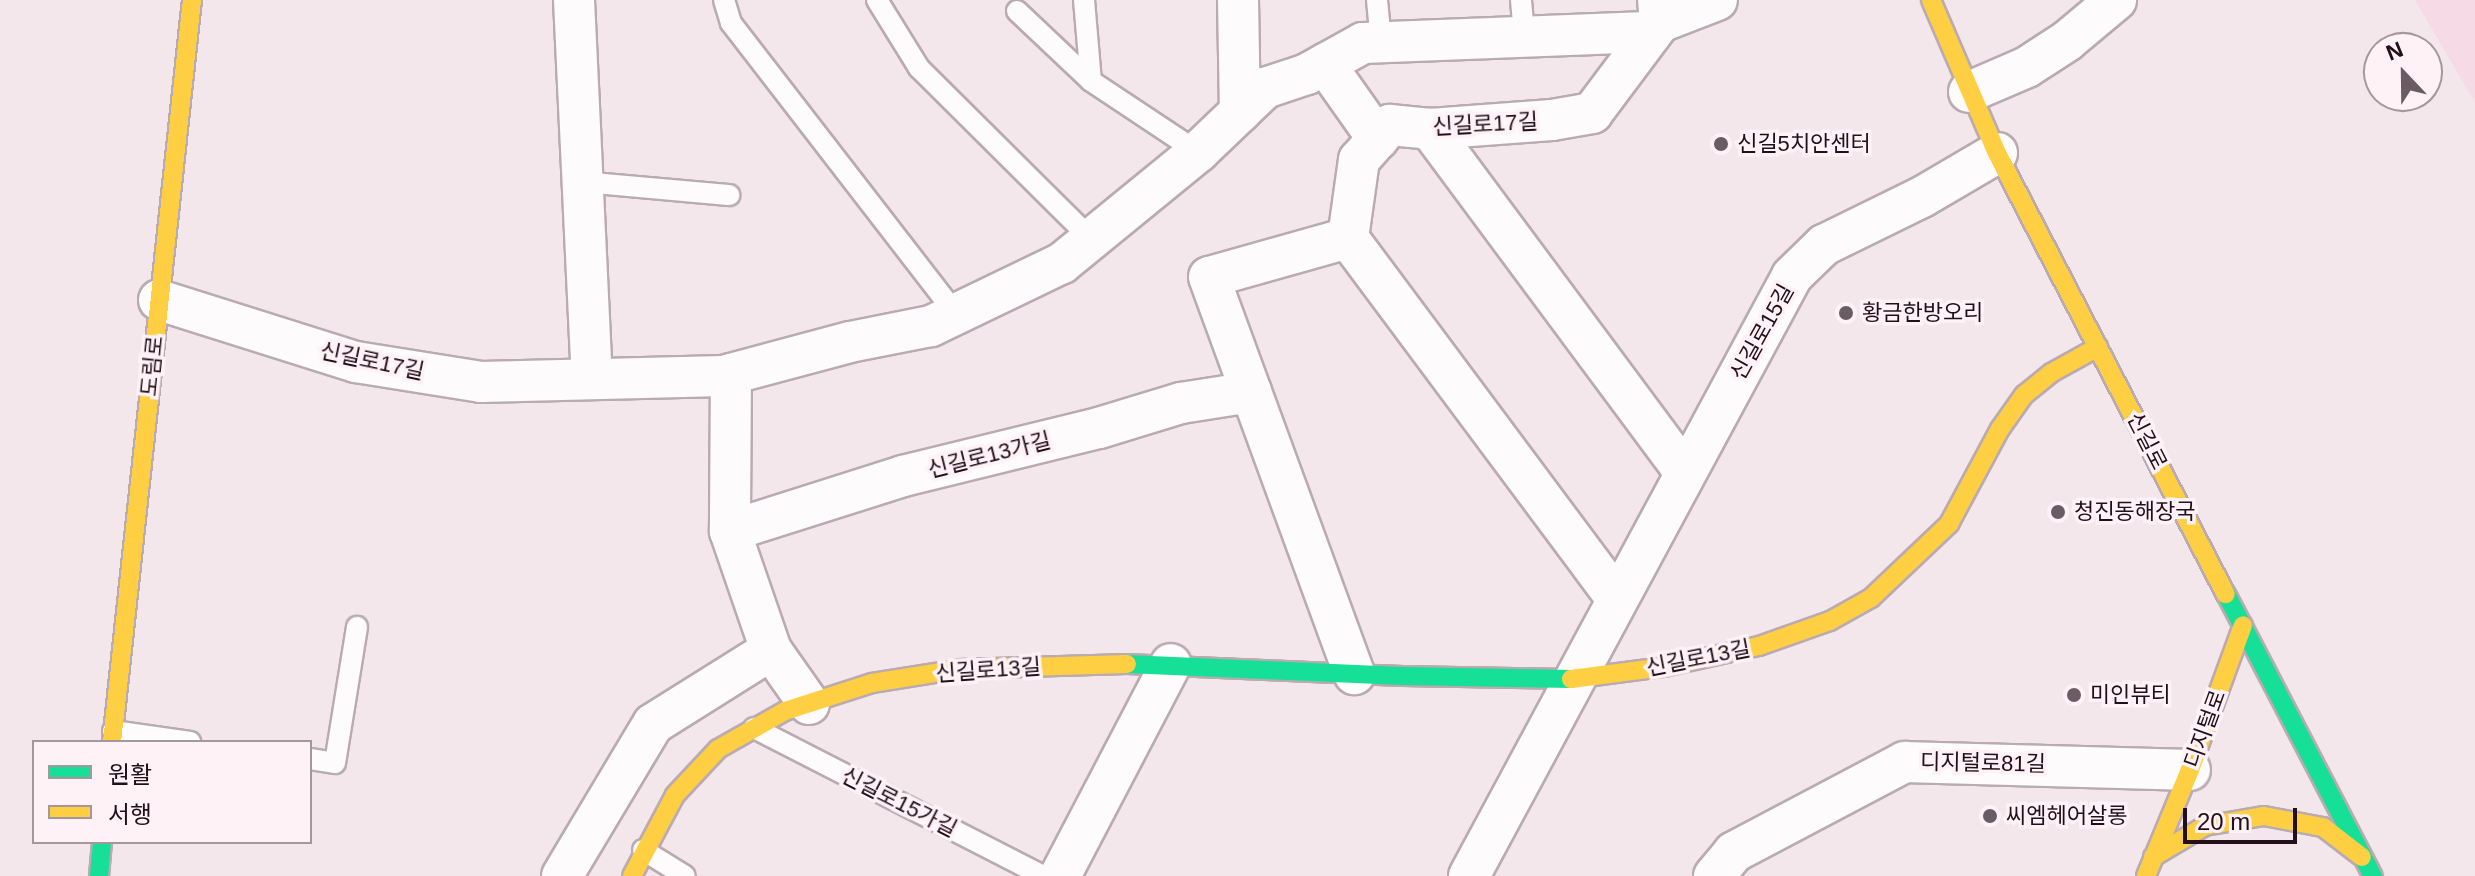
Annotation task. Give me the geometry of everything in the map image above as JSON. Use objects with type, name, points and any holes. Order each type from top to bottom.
[{"type":"street","name":"도림로","points":[[113,737],[192,0]]},
{"type":"street","points":[[574,0],[592,379]]},
{"type":"street","points":[[1238,0],[1240,112]]},
{"type":"street","name":"신길로17길","points":[[1378,139],[1390,125],[1430,129],[1552,120],[1592,113],[1659,11],[1717,0]]},
{"type":"street","name":"신길로","points":[[1931,0],[1997,153],[2373,876]]},
{"type":"street","points":[[1969,92],[2027,67],[2067,41],[2104,4]]},
{"type":"street","name":"신길로17길","points":[[159,300],[356,362],[481,382],[731,374],[850,342],[931,326],[1062,263],[1198,152],[1265,88],[1325,64],[1363,43],[1523,18],[1647,32],[1659,11]]},
{"type":"street","points":[[1325,64],[1378,139],[1359,160],[1348,238],[1616,598]]},
{"type":"street","points":[[1430,129],[1685,472]]},
{"type":"street","name":"신길로15길","points":[[1469,876],[1792,276],[1824,245],[1922,197],[1997,153]]},
{"type":"street","points":[[1348,238],[1209,277],[1354,674]]},
{"type":"street","name":"신길로13길","points":[[632,876],[643,850],[675,795],[718,749],[785,711],[872,683],[959,669],[1090,663],[1573,679],[1664,667],[1759,646],[1830,621],[1871,598],[1949,524],[2000,429],[2024,395],[2051,373],[2098,347]]},
{"type":"street","points":[[731,374],[730,531],[771,650],[809,704]]},
{"type":"street","name":"신길로13가길","points":[[730,531],[903,476],[1099,428],[1181,403],[1251,392]]},
{"type":"street","name":"디지털로","points":[[2146,876],[2190,770],[2243,625]]},
{"type":"street","points":[[562,876],[653,724],[771,650]]},
{"type":"street","points":[[1060,876],[1171,664]]},
{"type":"street","name":"디지털로81길","points":[[1714,876],[1734,852],[1905,762],[2040,763],[2190,770]]},
{"type":"street","points":[[2153,857],[2205,826],[2264,816],[2323,827],[2364,859]]},
{"type":"street","points":[[99,876],[102,844]]},
{"type":"lane","points":[[724,0],[731,23],[956,314]]},
{"type":"lane","points":[[877,0],[919,68],[1091,239]]},
{"type":"lane","points":[[1084,0],[1091,81]]},
{"type":"lane","points":[[1377,0],[1381,42]]},
{"type":"lane","points":[[1017,11],[1091,81],[1198,152]]},
{"type":"lane","points":[[583,182],[729,195]]},
{"type":"lane","points":[[312,759],[335,763],[357,627]]},
{"type":"lane","name":"신길로15가길","points":[[754,728],[1043,876]]},
{"type":"lane","name":"도림로","points":[[113,737],[159,740]]},
{"type":"lane","points":[[643,850],[685,876]]},
{"type":"shaded area","points":[[2415,0],[2475,0],[2475,103],[2443,48],[2443,32],[2434,32]]},
{"type":"traffic: fast","points":[[2226,594],[2373,876]]},
{"type":"traffic: fast","points":[[1127,664],[1403,676],[1571,679]]},
{"type":"traffic: fast","points":[[99,876],[102,844]]},
{"type":"traffic: slow","points":[[112,740],[192,0]]},
{"type":"traffic: slow","points":[[1931,0],[1997,153],[2226,594]]},
{"type":"traffic: slow","points":[[1571,679],[1664,667],[1759,646],[1830,621],[1871,598],[1949,524],[2000,429],[2024,395],[2051,373],[2098,347]]},
{"type":"traffic: slow","points":[[2146,876],[2190,770],[2243,625]]},
{"type":"traffic: slow","points":[[632,876],[675,795],[718,749],[785,711],[872,683],[959,669],[1127,664]]},
{"type":"traffic: slow","points":[[2153,857],[2205,826],[2264,816],[2323,827],[2362,857]]},
{"type":"place","name":"신길5치안센터","points":[[1721,144]]},
{"type":"place","name":"황금한방오리","points":[[1846,313]]},
{"type":"place","name":"청진동해장국","points":[[2058,512]]},
{"type":"place","name":"미인뷰티","points":[[2074,695]]},
{"type":"place","name":"씨엠헤어살롱","points":[[1990,816]]}]
